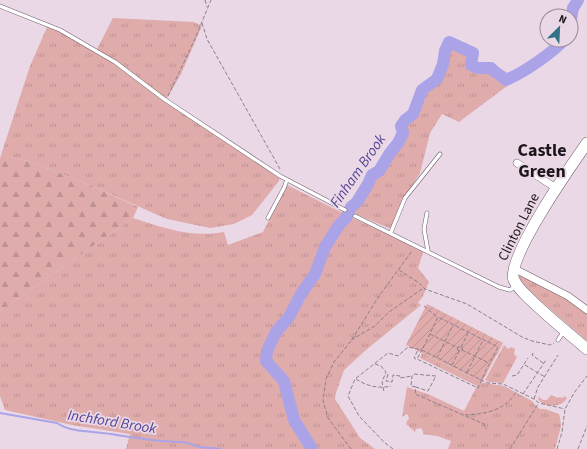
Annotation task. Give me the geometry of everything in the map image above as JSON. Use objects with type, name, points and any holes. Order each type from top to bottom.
[{"type":"main road","name":"Clinton Lane","points":[[517,286],[512,275],[516,260],[532,228],[556,188],[587,143]]},
{"type":"main road","points":[[517,286],[587,349]]},
{"type":"street","points":[[517,163],[556,188]]},
{"type":"street","points":[[513,268],[568,296],[587,310]]},
{"type":"lane","points":[[0,6],[60,30],[115,62],[164,99],[280,176],[345,210]]},
{"type":"lane","points":[[390,232],[405,198],[440,154]]},
{"type":"lane","points":[[268,218],[287,180]]},
{"type":"lane","points":[[427,213],[424,229],[428,251]]},
{"type":"lane","points":[[355,216],[499,287],[510,290],[517,286]]},
{"type":"lane","points":[[558,340],[565,330]]},
{"type":"path","points":[[204,0],[208,8]]},
{"type":"path","points":[[170,91],[202,23],[211,0]]},
{"type":"path","points":[[202,23],[207,39],[281,172],[280,176]]},
{"type":"path","points":[[351,449],[328,418],[323,400],[326,379],[334,362],[350,341],[379,296],[415,245]]},
{"type":"path","points":[[398,270],[419,283],[425,289],[467,304],[522,337],[550,345],[558,340]]},
{"type":"path","points":[[350,341],[375,326],[389,312],[422,289],[425,289]]},
{"type":"path","points":[[419,349],[414,358],[478,388],[498,347],[438,317],[424,306]]},
{"type":"path","points":[[417,359],[438,317]]},
{"type":"path","points":[[437,358],[453,325]]},
{"type":"path","points":[[468,332],[461,347],[462,350],[490,364]]},
{"type":"path","points":[[430,334],[458,348],[461,347]]},
{"type":"path","points":[[467,372],[483,339]]},
{"type":"path","points":[[393,449],[385,444],[359,416],[348,396],[355,379],[368,368],[376,364],[388,353],[398,356],[408,348],[422,350],[488,383],[503,384],[534,399],[539,403],[565,409]]},
{"type":"path","points":[[452,365],[459,351],[458,348]]},
{"type":"path","points":[[533,353],[532,355],[544,363]]},
{"type":"path","points":[[534,399],[538,387],[558,355]]},
{"type":"path","points":[[512,376],[517,375],[528,358]]},
{"type":"path","points":[[522,394],[546,360]]},
{"type":"path","points":[[376,364],[381,366],[386,372],[382,382],[384,392]]},
{"type":"path","points":[[524,364],[545,377]]},
{"type":"path","points":[[388,374],[386,381],[392,382],[393,375],[400,376],[400,378],[412,376],[414,374],[436,376],[428,391],[411,386],[412,376]]},
{"type":"path","points":[[557,449],[562,432],[565,409],[574,393],[587,376]]},
{"type":"path","points":[[355,379],[368,386],[384,388],[391,386]]},
{"type":"path","points":[[416,387],[415,394],[484,424],[486,430]]},
{"type":"path","points":[[465,415],[481,414],[501,408],[512,400],[516,391]]},
{"type":"path","points":[[510,449],[539,403]]},
{"type":"path","points":[[578,449],[587,426]]},
{"type":"green space","points":[[113,18],[194,22],[202,26],[181,74],[166,100],[280,176],[279,181],[252,215],[234,224],[210,228],[167,219],[32,162],[1,155],[30,66],[48,25],[96,51]]},
{"type":"green space","points":[[449,42],[473,53],[471,65],[478,68],[491,68],[504,80],[507,86],[459,122],[442,114],[430,133],[420,173],[404,199],[391,229],[349,211],[357,202],[372,175],[379,170],[398,143],[403,133],[401,126],[405,120],[413,114],[422,90],[437,79]]},
{"type":"green space","points":[[1,155],[32,162],[94,187],[138,207],[133,218],[0,311],[0,159]]},
{"type":"green space","points":[[287,185],[359,221],[424,250],[418,268],[429,282],[418,303],[421,305],[344,370],[336,393],[335,399],[360,438],[375,449],[126,449],[130,434],[72,425],[5,410],[0,396],[0,311],[133,218],[189,233],[212,234],[224,232],[228,245],[263,232]]},
{"type":"green space","points":[[520,274],[559,292],[587,314],[587,341],[537,298],[519,279]]},
{"type":"green space","points":[[427,304],[503,343],[482,382],[406,345]]},
{"type":"green space","points":[[504,345],[508,349],[511,347],[515,349],[514,354],[517,357],[503,383],[489,382],[485,380]]},
{"type":"green space","points":[[422,353],[484,383],[504,386],[532,401],[540,409],[545,409],[559,414],[561,426],[555,449],[448,449],[451,441],[437,436],[423,434],[421,428],[416,429],[415,432],[406,424],[409,419],[408,415],[406,414],[402,417],[407,387],[430,395],[464,411],[477,386],[420,358]]},
{"type":"green space","points":[[551,395],[558,398],[563,398],[564,396],[567,398],[561,404],[553,406],[544,404],[538,399],[539,397],[543,400],[547,400]]},
{"type":"waterway","name":"Finham Brook","points":[[573,8],[578,0]]},
{"type":"waterway","name":"Finham Brook","points":[[312,449],[294,420],[284,381],[266,361],[267,351],[276,332],[289,317],[301,294],[315,274],[325,247],[339,225],[346,218],[351,207],[357,202],[372,175],[379,171],[398,143],[403,133],[401,126],[405,120],[413,114],[422,90],[437,79],[449,42],[473,53],[471,65],[478,68],[491,68],[506,80],[536,63],[555,48]]},
{"type":"waterway","name":"Inchford Brook","points":[[0,413],[57,423],[69,429],[155,441],[184,442],[200,447],[221,449]]},
{"type":"district","name":"Castle Green","points":[[542,160]]}]
